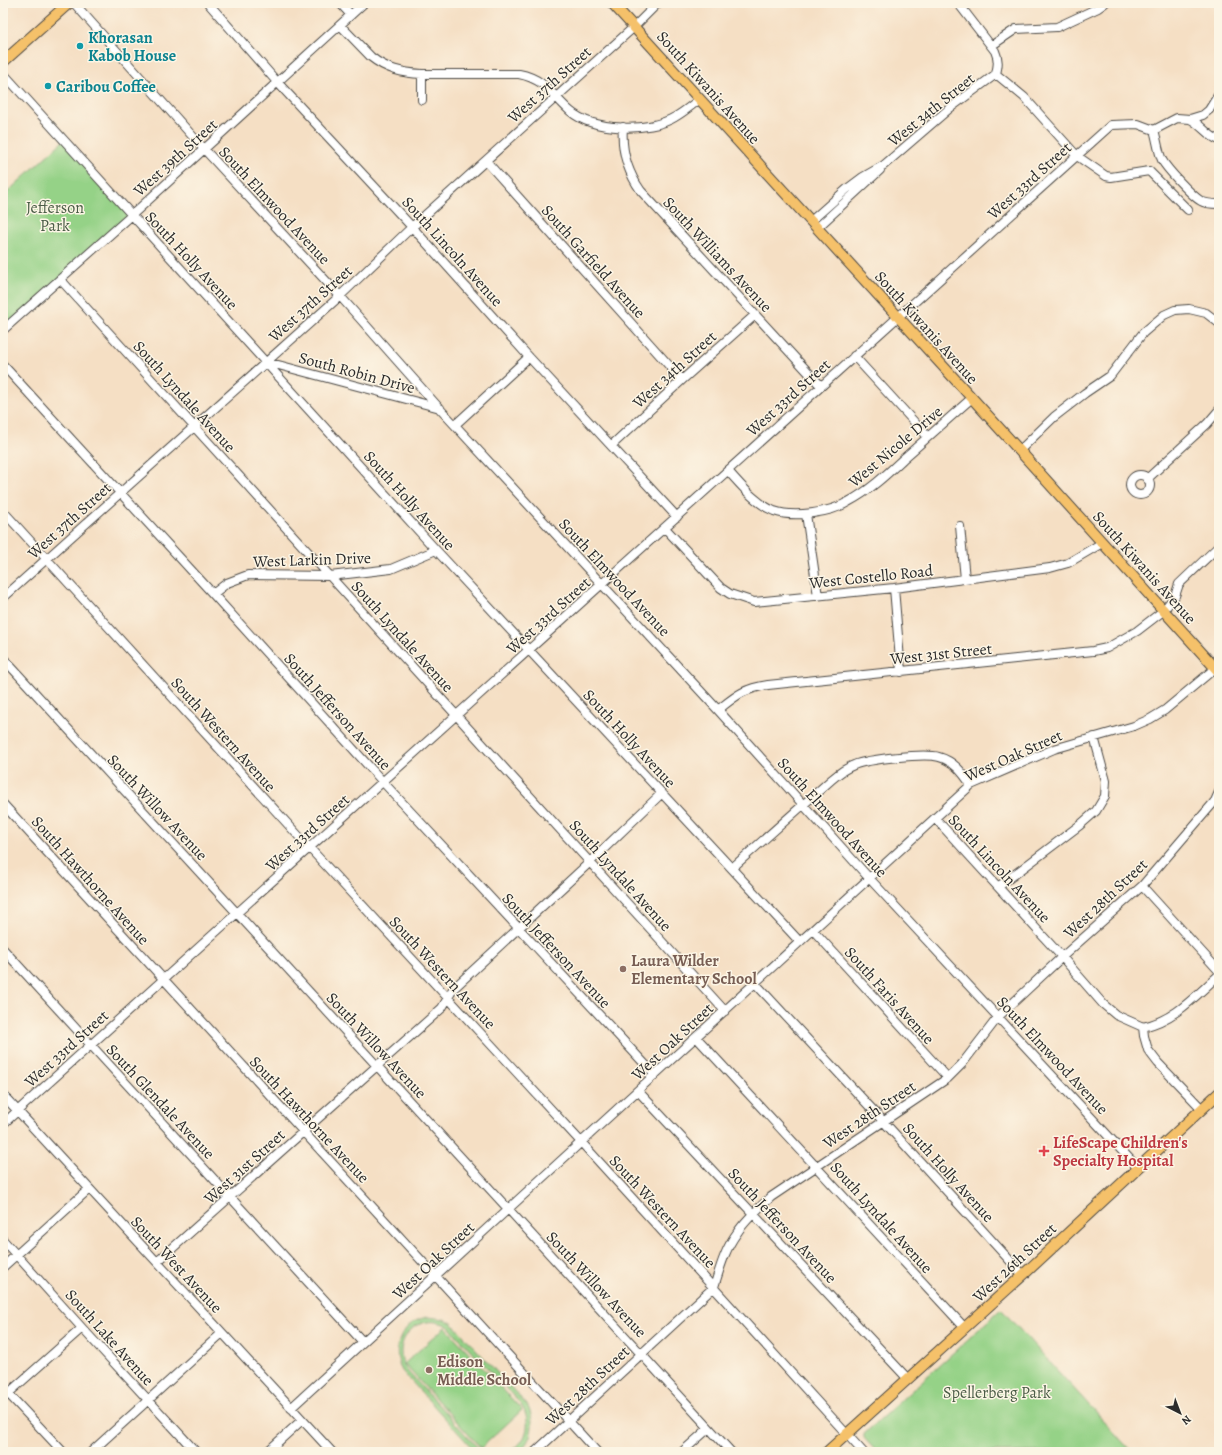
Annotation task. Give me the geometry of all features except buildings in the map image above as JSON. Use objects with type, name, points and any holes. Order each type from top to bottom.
[{"type":"main road","points":[[3,62],[69,3]]},
{"type":"main road","name":"South Kiwanis Avenue","points":[[612,3],[1164,611],[1218,668]]},
{"type":"main road","name":"West 26th Street","points":[[827,1452],[1023,1275],[1219,1093]]},
{"type":"street","name":"South Elmwood Avenue","points":[[74,3],[204,149],[340,296],[440,409],[456,424],[718,710],[869,878],[999,1016],[1138,1168]]},
{"type":"street","name":"South Lincoln Avenue","points":[[208,3],[278,83],[677,517]]},
{"type":"street","points":[[340,3],[351,15]]},
{"type":"street","name":"West 39th Street","points":[[3,330],[278,83],[364,3]]},
{"type":"street","name":"West 37th Street","points":[[3,598],[340,296],[412,227],[634,27],[658,3]]},
{"type":"street","points":[[958,3],[972,23],[992,46],[999,58],[999,65],[996,74],[1024,97],[1077,156],[1106,176],[1115,177],[1149,171],[1188,210]]},
{"type":"street","points":[[992,46],[1016,29],[1057,27],[1098,8],[1105,3]]},
{"type":"street","points":[[340,25],[377,61],[394,70],[422,74],[523,75],[534,78],[543,83],[570,111],[588,122],[606,126],[643,127],[664,122],[675,117],[700,99]]},
{"type":"street","name":"South Holly Avenue","points":[[3,73],[436,550],[800,942]]},
{"type":"street","points":[[422,74],[422,100]]},
{"type":"street","name":"West 34th Street","points":[[814,224],[852,185],[884,165],[950,108],[996,74]]},
{"type":"street","points":[[1219,94],[1209,110],[1203,115],[1190,119],[1177,118],[1154,130],[1160,154],[1167,167],[1199,200],[1208,204],[1219,204]]},
{"type":"street","points":[[1190,119],[1212,137],[1219,140]]},
{"type":"street","name":"West 33rd Street","points":[[3,1124],[1111,125],[1138,124],[1154,130]]},
{"type":"street","name":"South Williams Avenue","points":[[623,127],[622,142],[625,159],[634,181],[641,192],[821,386]]},
{"type":"street","name":"South Garfield Avenue","points":[[486,161],[682,380]]},
{"type":"street","name":"South Lyndale Avenue","points":[[60,279],[725,1011]]},
{"type":"street","points":[[1019,451],[1054,417],[1085,392],[1110,376],[1143,333],[1164,315],[1175,310],[1189,309],[1206,313],[1219,323]]},
{"type":"street","name":"West 34th Street","points":[[612,445],[682,380],[756,315]]},
{"type":"street","points":[[854,356],[928,438]]},
{"type":"street","points":[[456,424],[529,357]]},
{"type":"street","name":"South Robin Drive","points":[[266,362],[440,409]]},
{"type":"street","name":"South Jefferson Avenue","points":[[3,365],[383,782],[655,1075]]},
{"type":"street","name":"West Nicole Drive","points":[[728,471],[752,497],[774,511],[806,514],[841,505],[869,490],[972,398]]},
{"type":"street","points":[[1147,479],[1207,424],[1219,410]]},
{"type":"street","name":"South Western Avenue","points":[[3,511],[310,848],[714,1287],[863,1452]]},
{"type":"street","points":[[806,514],[818,596]]},
{"type":"street","points":[[960,526],[965,579]]},
{"type":"street","name":"West Costello Road","points":[[665,528],[721,588],[730,594],[754,602],[894,588],[1033,571],[1056,567],[1068,563],[1102,542]]},
{"type":"street","name":"West 31st Street","points":[[718,710],[741,692],[768,685],[901,672],[1093,651],[1107,648],[1137,631],[1164,611],[1175,596],[1179,584],[1219,546]]},
{"type":"street","name":"West Larkin Drive","points":[[213,594],[227,582],[248,575],[330,576],[390,569],[436,550]]},
{"type":"street","points":[[894,588],[901,672]]},
{"type":"street","name":"South Willow Avenue","points":[[3,658],[642,1353],[731,1452]]},
{"type":"street","name":"West Oak Street","points":[[291,1408],[971,785],[1054,749],[1134,726],[1165,710],[1218,668]]},
{"type":"street","points":[[998,887],[1080,825],[1096,811],[1105,796],[1106,781],[1094,737]]},
{"type":"street","points":[[732,868],[844,769],[866,761],[925,755],[940,757],[957,767],[971,785]]},
{"type":"street","name":"West 28th Street","points":[[534,1452],[714,1287],[729,1245],[736,1233],[753,1213],[770,1197],[948,1078],[962,1064],[999,1016],[1062,957],[1142,886],[1217,803],[1219,792]]},
{"type":"street","name":"West 31st Street","points":[[157,1262],[442,1008],[453,989],[662,793]]},
{"type":"street","name":"South Hawthorne Avenue","points":[[3,804],[597,1452]]},
{"type":"street","name":"South Lincoln Avenue","points":[[935,818],[1107,1008],[1116,1015],[1143,1027]]},
{"type":"street","points":[[1142,886],[1219,971]]},
{"type":"street","name":"South Faris Avenue","points":[[813,930],[948,1078]]},
{"type":"street","name":"South Glendale Avenue","points":[[3,949],[363,1342]]},
{"type":"street","points":[[1202,1109],[1158,1063],[1148,1050],[1143,1027],[1167,1019],[1181,1009],[1219,975]]},
{"type":"street","name":"South Holly Avenue","points":[[755,983],[1023,1275]]},
{"type":"street","name":"South Lyndale Avenue","points":[[696,1037],[817,1166],[965,1328]]},
{"type":"street","name":"South Jefferson Avenue","points":[[638,1091],[908,1380]]},
{"type":"street","name":"South West Avenue","points":[[3,1095],[88,1190],[157,1262],[332,1452]]},
{"type":"street","points":[[3,1266],[88,1190]]},
{"type":"street","name":"South Lake Avenue","points":[[3,1240],[196,1452]]},
{"type":"street","points":[[63,1452],[5,1393],[82,1328]]},
{"type":"street","points":[[91,1452],[222,1332]]},
{"type":"street","points":[[267,1452],[302,1420]]},
{"type":"street","points":[[682,1452],[709,1428]]},
{"type":"green space","name":"Jefferson Park","points":[[64,140],[132,215],[3,330],[3,196]]},
{"type":"green space","name":"Spellerberg Park","points":[[1001,1309],[1132,1452],[877,1452],[864,1438],[864,1434]]},
{"type":"green space","points":[[428,1317],[444,1319],[452,1323],[527,1405],[532,1418],[532,1430],[527,1442],[518,1452],[507,1452],[521,1443],[525,1436],[527,1422],[523,1408],[448,1326],[436,1322],[426,1322],[416,1326],[408,1333],[403,1341],[401,1351],[403,1362],[409,1373],[477,1447],[487,1452],[475,1451],[402,1371],[397,1353],[401,1337],[411,1324]]},
{"type":"green space","points":[[445,1327],[522,1410],[481,1448],[404,1364]]},
{"type":"place","name":"Khorasan Kabob House","points":[[80,46]]},
{"type":"place","name":"Caribou Coffee","points":[[48,86]]},
{"type":"place","name":"Laura Wilder Elementary School","points":[[623,969]]},
{"type":"place","name":"LifeScape Children's Specialty Hospital","points":[[1044,1151]]},
{"type":"place","name":"Edison Middle School","points":[[429,1370]]}]
